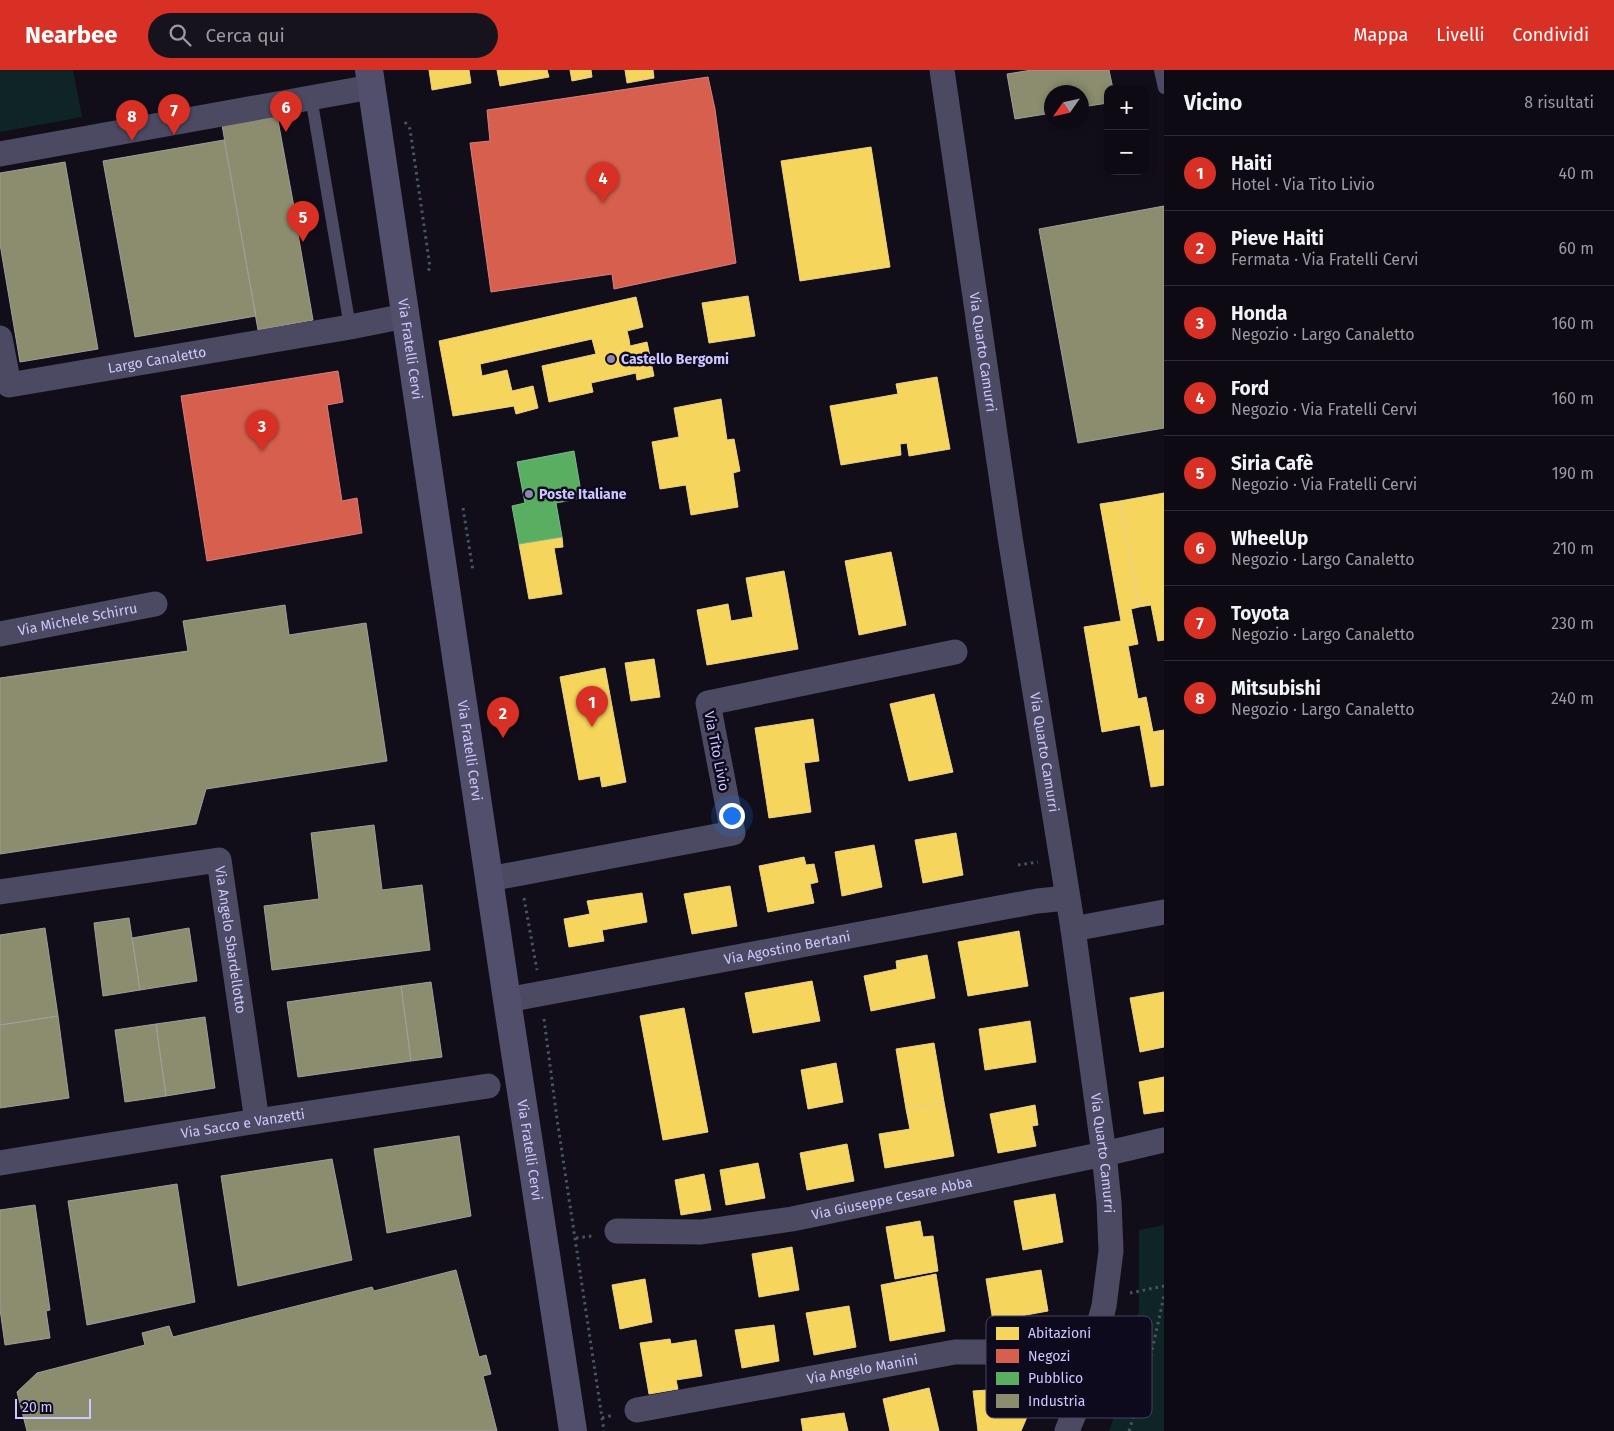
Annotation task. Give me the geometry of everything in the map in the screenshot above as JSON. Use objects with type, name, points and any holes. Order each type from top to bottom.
[{"type":"main road","name":"Via Fratelli Cervi","points":[[370,78],[573,1431]]},
{"type":"street","name":"Via Quarto Camurri","points":[[942,70],[1006,510],[1073,929],[1104,1154],[1111,1251],[1101,1316]]},
{"type":"street","points":[[0,154],[311,97],[370,78]]},
{"type":"street","name":"Largo Canaletto","points":[[0,338],[9,385],[405,316]]},
{"type":"street","name":"Via Michele Schirru","points":[[0,634],[155,604]]},
{"type":"street","name":"Via Tito Livio","points":[[489,879],[733,833],[708,703],[955,652]]},
{"type":"street","name":"Via Angelo Sbardellotto","points":[[0,892],[219,860],[256,1121]]},
{"type":"street","name":"Via Agostino Bertani","points":[[507,1000],[1037,901],[1067,898]]},
{"type":"street","points":[[1073,929],[1164,912]]},
{"type":"street","name":"Via Sacco e Vanzetti","points":[[0,1163],[256,1121],[488,1086]]},
{"type":"street","name":"Via Giuseppe Cesare Abba","points":[[617,1231],[701,1232],[792,1219],[1164,1140]]},
{"type":"street","name":"Via Angelo Manini","points":[[637,1410],[955,1352],[986,1352]]},
{"type":"street","name":"Via Quarto Camurri","points":[[1067,1431],[1072,1418]]},
{"type":"lane","points":[[1160,70],[1164,88]]},
{"type":"lane","points":[[311,97],[350,327]]},
{"type":"path","points":[[402,118],[410,129],[430,267],[425,280]]},
{"type":"path","points":[[463,505],[473,571]]},
{"type":"path","points":[[520,873],[540,993],[604,1431]]},
{"type":"path","points":[[1128,1293],[1164,1286]]},
{"type":"path","points":[[1152,1350],[1164,1296]]},
{"type":"path","points":[[1129,1431],[1133,1418]]},
{"type":"green space","points":[[0,70],[73,70],[82,117],[0,132]]},
{"type":"green space","points":[[1164,1225],[1164,1431],[1109,1431],[1113,1418],[1152,1418],[1152,1316],[1138,1316],[1139,1230]]},
{"type":"building: Abitazioni","points":[[429,70],[469,70],[471,83],[432,90]]},
{"type":"building: Abitazioni","points":[[497,70],[547,70],[549,77],[500,86]]},
{"type":"building: Abitazioni","points":[[570,70],[591,70],[592,77],[572,81]]},
{"type":"building: Abitazioni","points":[[625,70],[653,70],[654,78],[627,83]]},
{"type":"building: Abitazioni","points":[[871,147],[890,267],[800,281],[781,161]]},
{"type":"building: Abitazioni","points":[[748,296],[755,336],[709,343],[702,303]]},
{"type":"building: Abitazioni","name":"Castello Bergomi","points":[[636,297],[643,327],[627,331],[630,346],[647,342],[654,376],[637,380],[636,373],[591,383],[593,392],[549,402],[542,366],[596,354],[592,339],[480,364],[482,376],[507,370],[512,391],[533,386],[538,408],[516,414],[514,406],[453,416],[439,341]]},
{"type":"building: Abitazioni","points":[[937,377],[950,449],[909,456],[907,443],[900,444],[901,455],[841,465],[830,406],[898,394],[896,384]]},
{"type":"building: Abitazioni","points":[[721,399],[727,440],[734,439],[740,471],[733,473],[738,507],[691,515],[686,485],[660,489],[652,442],[679,437],[674,408]]},
{"type":"building: Abitazioni","points":[[1164,493],[1164,640],[1158,641],[1151,605],[1139,607],[1120,501]]},
{"type":"building: Abitazioni","points":[[1120,501],[1139,607],[1131,609],[1138,644],[1128,646],[1138,699],[1146,697],[1153,732],[1158,731],[1164,763],[1164,785],[1151,787],[1140,725],[1102,732],[1084,627],[1121,621],[1100,504]]},
{"type":"building: Abitazioni","points":[[562,537],[563,547],[554,548],[562,594],[529,599],[519,544]]},
{"type":"building: Abitazioni","points":[[891,552],[906,625],[859,635],[845,561]]},
{"type":"building: Abitazioni","points":[[784,571],[798,649],[707,665],[697,610],[728,604],[731,621],[753,617],[746,578]]},
{"type":"building: Abitazioni","points":[[654,659],[660,697],[631,701],[625,663]]},
{"type":"building: Abitazioni","points":[[605,668],[626,782],[602,787],[600,776],[579,780],[560,677]]},
{"type":"building: Abitazioni","points":[[934,694],[953,772],[909,781],[890,704]]},
{"type":"building: Abitazioni","points":[[813,719],[819,761],[804,763],[811,812],[769,818],[755,728]]},
{"type":"building: Abitazioni","points":[[1164,730],[1164,763],[1158,731]]},
{"type":"building: Abitazioni","points":[[956,833],[963,875],[923,883],[915,840]]},
{"type":"building: Abitazioni","points":[[874,845],[882,887],[842,896],[835,852]]},
{"type":"building: Abitazioni","points":[[804,857],[806,865],[814,864],[818,882],[810,884],[814,903],[768,912],[759,866]]},
{"type":"building: Abitazioni","points":[[730,886],[737,926],[692,934],[684,894]]},
{"type":"building: Abitazioni","points":[[642,893],[647,922],[602,930],[604,941],[569,947],[564,919],[590,914],[587,901]]},
{"type":"building: Abitazioni","points":[[1019,931],[1028,986],[968,996],[958,942]]},
{"type":"building: Abitazioni","points":[[927,955],[935,998],[871,1011],[864,976],[897,969],[896,961]]},
{"type":"building: Abitazioni","points":[[812,981],[820,1021],[753,1033],[745,993]]},
{"type":"building: Abitazioni","points":[[1164,992],[1164,1047],[1140,1052],[1130,998]]},
{"type":"building: Abitazioni","points":[[684,1008],[708,1132],[663,1140],[640,1016]]},
{"type":"building: Abitazioni","points":[[1030,1021],[1036,1062],[985,1070],[979,1029]]},
{"type":"building: Abitazioni","points":[[934,1043],[944,1102],[906,1109],[896,1049]]},
{"type":"building: Abitazioni","points":[[836,1063],[843,1102],[808,1109],[801,1070]]},
{"type":"building: Abitazioni","points":[[1164,1077],[1164,1111],[1144,1114],[1139,1082]]},
{"type":"building: Abitazioni","points":[[944,1102],[954,1156],[885,1168],[879,1134],[910,1129],[906,1109]]},
{"type":"building: Abitazioni","points":[[1035,1105],[1038,1125],[1032,1126],[1036,1146],[998,1153],[990,1114]]},
{"type":"building: Abitazioni","points":[[847,1144],[854,1181],[807,1190],[800,1153]]},
{"type":"building: Abitazioni","points":[[758,1163],[765,1198],[726,1205],[720,1170]]},
{"type":"building: Abitazioni","points":[[704,1174],[711,1210],[681,1215],[675,1180]]},
{"type":"building: Abitazioni","points":[[1055,1194],[1063,1242],[1023,1250],[1014,1201]]},
{"type":"building: Abitazioni","points":[[920,1221],[923,1237],[933,1236],[938,1271],[895,1279],[886,1227]]},
{"type":"building: Abitazioni","points":[[792,1247],[799,1290],[759,1297],[752,1254]]},
{"type":"building: Abitazioni","points":[[1041,1270],[1048,1311],[1020,1316],[992,1316],[986,1279]]},
{"type":"building: Abitazioni","points":[[936,1274],[945,1331],[890,1341],[881,1285]]},
{"type":"building: Abitazioni","points":[[645,1279],[652,1322],[620,1329],[612,1285]]},
{"type":"building: Abitazioni","points":[[849,1306],[856,1347],[814,1355],[806,1313]]},
{"type":"building: Abitazioni","points":[[774,1325],[779,1361],[742,1368],[735,1330]]},
{"type":"building: Abitazioni","points":[[670,1339],[671,1344],[696,1340],[702,1376],[676,1380],[678,1389],[649,1394],[640,1343]]},
{"type":"building: Abitazioni","points":[[929,1388],[939,1431],[890,1431],[883,1399]]},
{"type":"building: Abitazioni","points":[[986,1390],[986,1418],[1027,1418],[1021,1431],[978,1431],[973,1391]]},
{"type":"building: Abitazioni","points":[[844,1413],[848,1431],[803,1431],[801,1419]]},
{"type":"building: Negozi","points":[[708,77],[715,109],[736,263],[614,289],[612,274],[491,292],[470,143],[490,141],[487,110]]},
{"type":"building: Negozi","points":[[338,371],[343,402],[327,405],[342,501],[357,498],[362,533],[207,561],[181,396]]},
{"type":"building: Pubblico","points":[[574,451],[582,498],[556,503],[562,537],[519,544],[512,506],[525,503],[517,462]]},
{"type":"building: Industria","points":[[1032,70],[1109,70],[1112,85],[1104,85],[1104,104],[1089,106],[1089,85],[1044,85],[1044,114],[1015,119],[1007,74]]},
{"type":"building: Industria","points":[[277,115],[294,207],[304,205],[308,226],[297,228],[313,320],[258,330],[222,125]]},
{"type":"building: Industria","points":[[224,140],[256,316],[135,337],[103,161]]},
{"type":"building: Industria","points":[[65,162],[98,349],[20,362],[0,244],[0,173]]},
{"type":"building: Industria","points":[[1164,206],[1164,428],[1078,443],[1039,229]]},
{"type":"building: Industria","points":[[285,605],[289,635],[366,623],[387,761],[206,789],[196,824],[0,854],[0,678],[188,651],[183,621]]},
{"type":"building: Industria","points":[[374,825],[382,890],[422,885],[430,950],[272,970],[264,906],[319,899],[311,833]]},
{"type":"building: Industria","points":[[129,918],[140,990],[103,996],[94,923]]},
{"type":"building: Industria","points":[[45,928],[58,1016],[0,1025],[0,935]]},
{"type":"building: Industria","points":[[189,928],[197,981],[140,990],[132,938]]},
{"type":"building: Industria","points":[[431,982],[442,1057],[411,1061],[401,986]]},
{"type":"building: Industria","points":[[401,986],[411,1061],[298,1077],[287,1002]]},
{"type":"building: Industria","points":[[58,1016],[69,1098],[0,1108],[0,1025]]},
{"type":"building: Industria","points":[[205,1017],[215,1088],[166,1096],[156,1024]]},
{"type":"building: Industria","points":[[156,1024],[166,1096],[125,1102],[115,1030]]},
{"type":"building: Industria","points":[[459,1136],[471,1216],[387,1233],[374,1149]]},
{"type":"building: Industria","points":[[332,1159],[352,1260],[238,1286],[221,1176]]},
{"type":"building: Industria","points":[[177,1184],[195,1302],[87,1325],[68,1201]]},
{"type":"building: Industria","points":[[35,1205],[50,1310],[46,1311],[50,1338],[5,1345],[0,1309],[0,1210]]},
{"type":"building: Industria","points":[[456,1270],[479,1357],[486,1355],[491,1374],[483,1376],[497,1431],[27,1431],[17,1392],[37,1373],[145,1345],[142,1333],[169,1326],[173,1337],[372,1287],[374,1291]]},
{"type":"place","name":"WheelUp","points":[[286,132]]},
{"type":"place","name":"Toyota","points":[[174,135]]},
{"type":"place","name":"Mitsubishi","points":[[132,141]]},
{"type":"place","name":"Ford","points":[[603,203]]},
{"type":"place","name":"Siria Cafè","points":[[303,242]]},
{"type":"place","name":"Castello Bergomi","points":[[611,359]]},
{"type":"place","name":"Honda","points":[[262,451]]},
{"type":"place","name":"Poste Italiane","points":[[529,494]]},
{"type":"place","name":"Haiti","points":[[592,727]]},
{"type":"place","name":"Pieve Haiti","points":[[503,738]]}]
